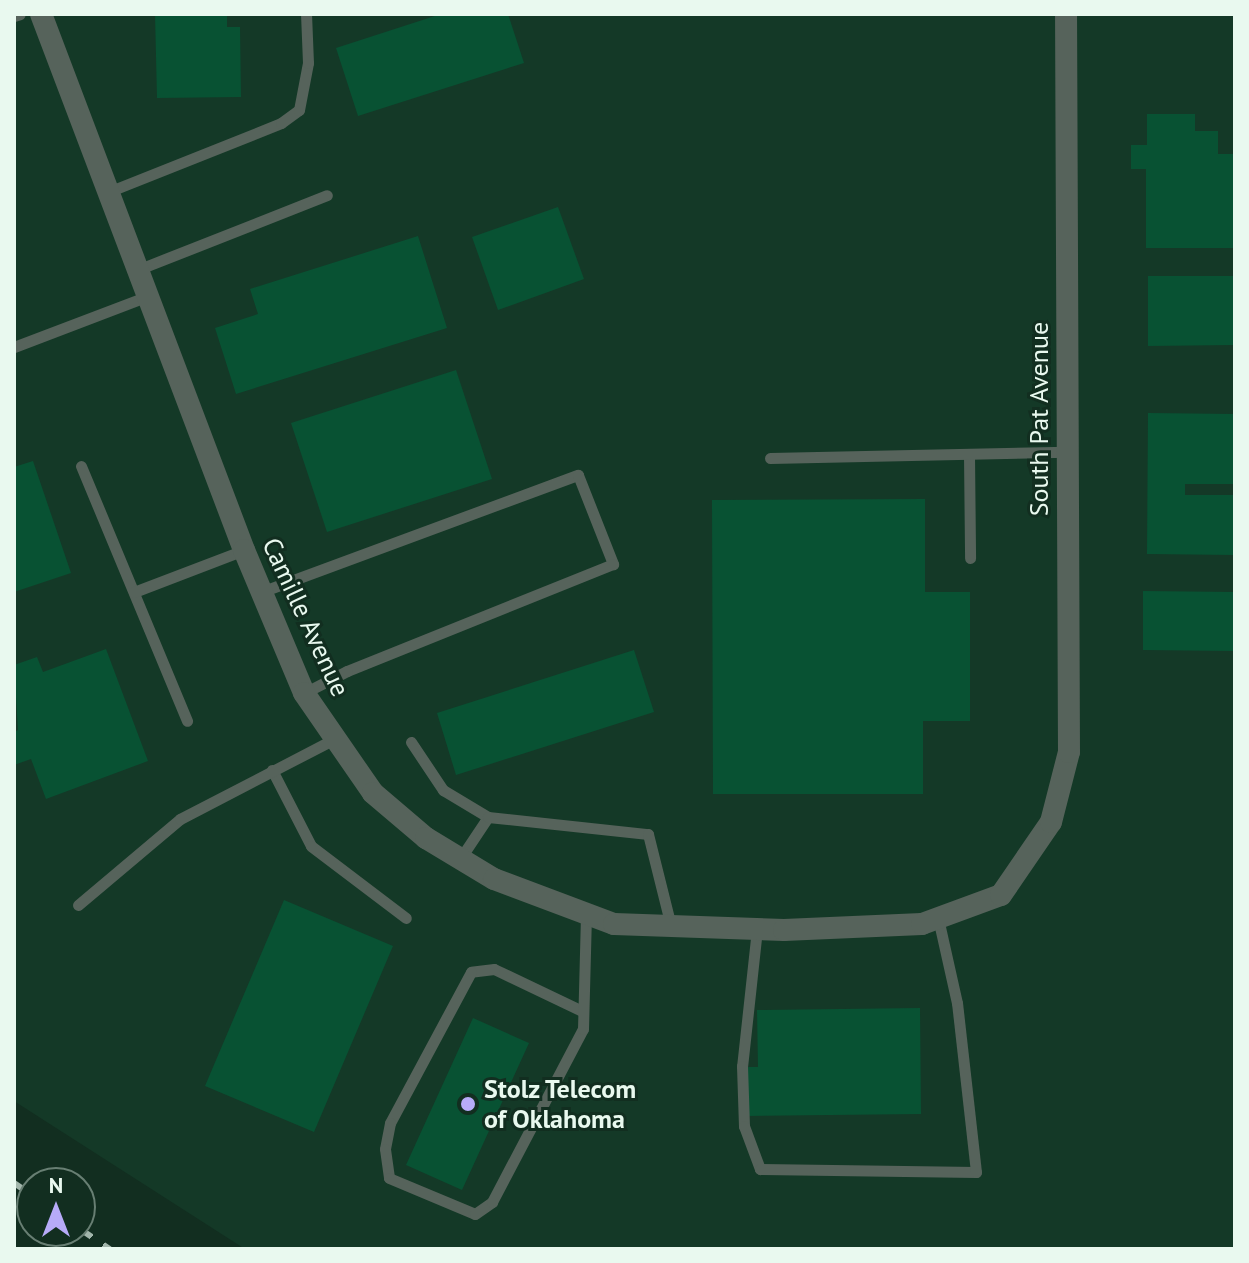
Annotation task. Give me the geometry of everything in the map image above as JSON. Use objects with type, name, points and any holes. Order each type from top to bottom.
[{"type":"street","name":"Camille Avenue","points":[[41,14],[244,550],[304,693],[373,793],[460,859],[494,879],[614,924],[757,929],[922,924],[1001,895],[1051,822]]},
{"type":"street","name":"South Pat Avenue","points":[[1051,822],[1069,752],[1066,14]]},
{"type":"lane","points":[[14,16],[20,14]]},
{"type":"lane","points":[[108,192],[281,123],[299,110],[308,63],[306,14]]},
{"type":"lane","points":[[137,270],[327,195]]},
{"type":"lane","points":[[14,347],[148,296]]},
{"type":"lane","points":[[770,458],[1067,452]]},
{"type":"lane","points":[[969,455],[970,558]]},
{"type":"lane","points":[[81,466],[187,721]]},
{"type":"lane","points":[[261,592],[578,475],[613,564],[347,671],[304,693]]},
{"type":"lane","points":[[134,592],[244,550]]},
{"type":"lane","points":[[78,905],[180,819],[336,738]]},
{"type":"lane","points":[[411,742],[443,790],[488,817],[648,834],[671,926]]},
{"type":"lane","points":[[272,770],[311,846],[406,918]]},
{"type":"lane","points":[[460,859],[488,817]]},
{"type":"lane","points":[[580,1010],[494,969],[471,972],[390,1123],[385,1149],[389,1178],[475,1214],[492,1202],[583,1029],[580,1010],[586,915]]},
{"type":"lane","points":[[757,929],[742,1066],[744,1126],[760,1169],[976,1172],[957,1003],[938,918]]},
{"type":"shaded area","points":[[14,14],[1235,14],[1235,1249],[245,1249],[14,1101]]},
{"type":"building","points":[[155,14],[227,14],[227,27],[240,27],[241,97],[157,98]]},
{"type":"building","points":[[441,14],[508,14],[524,63],[358,116],[336,48]]},
{"type":"building","points":[[1147,114],[1195,114],[1195,131],[1218,131],[1218,154],[1235,154],[1235,248],[1146,248],[1146,169],[1131,169],[1131,145],[1147,145]]},
{"type":"building","points":[[558,207],[584,279],[498,310],[472,237]]},
{"type":"building","points":[[418,236],[447,328],[236,394],[215,328],[258,314],[250,289]]},
{"type":"building","points":[[1148,276],[1235,276],[1235,345],[1148,346]]},
{"type":"building","points":[[456,370],[492,479],[327,532],[291,423]]},
{"type":"building","points":[[1148,413],[1235,414],[1235,484],[1185,484],[1185,495],[1235,495],[1235,555],[1147,554]]},
{"type":"building","points":[[33,461],[71,573],[14,592],[14,467]]},
{"type":"building","points":[[925,499],[925,592],[970,592],[970,721],[923,721],[923,794],[713,794],[712,500]]},
{"type":"building","points":[[1143,591],[1235,592],[1235,651],[1143,650]]},
{"type":"building","points":[[106,649],[148,761],[46,799],[31,759],[14,765],[14,732],[18,730],[14,665],[37,657],[43,672]]},
{"type":"building","points":[[634,650],[654,712],[456,775],[437,713]]},
{"type":"building","points":[[284,900],[393,946],[314,1132],[205,1086]]},
{"type":"building","points":[[920,1008],[921,1114],[745,1116],[744,1067],[758,1067],[757,1010]]},
{"type":"building","name":"Stolz Telecom of Oklahoma","points":[[473,1018],[529,1043],[462,1190],[406,1165]]},
{"type":"railway","points":[[96,1240],[110,1249]]},
{"type":"place","name":"Stolz Telecom of Oklahoma","points":[[468,1104]]}]
